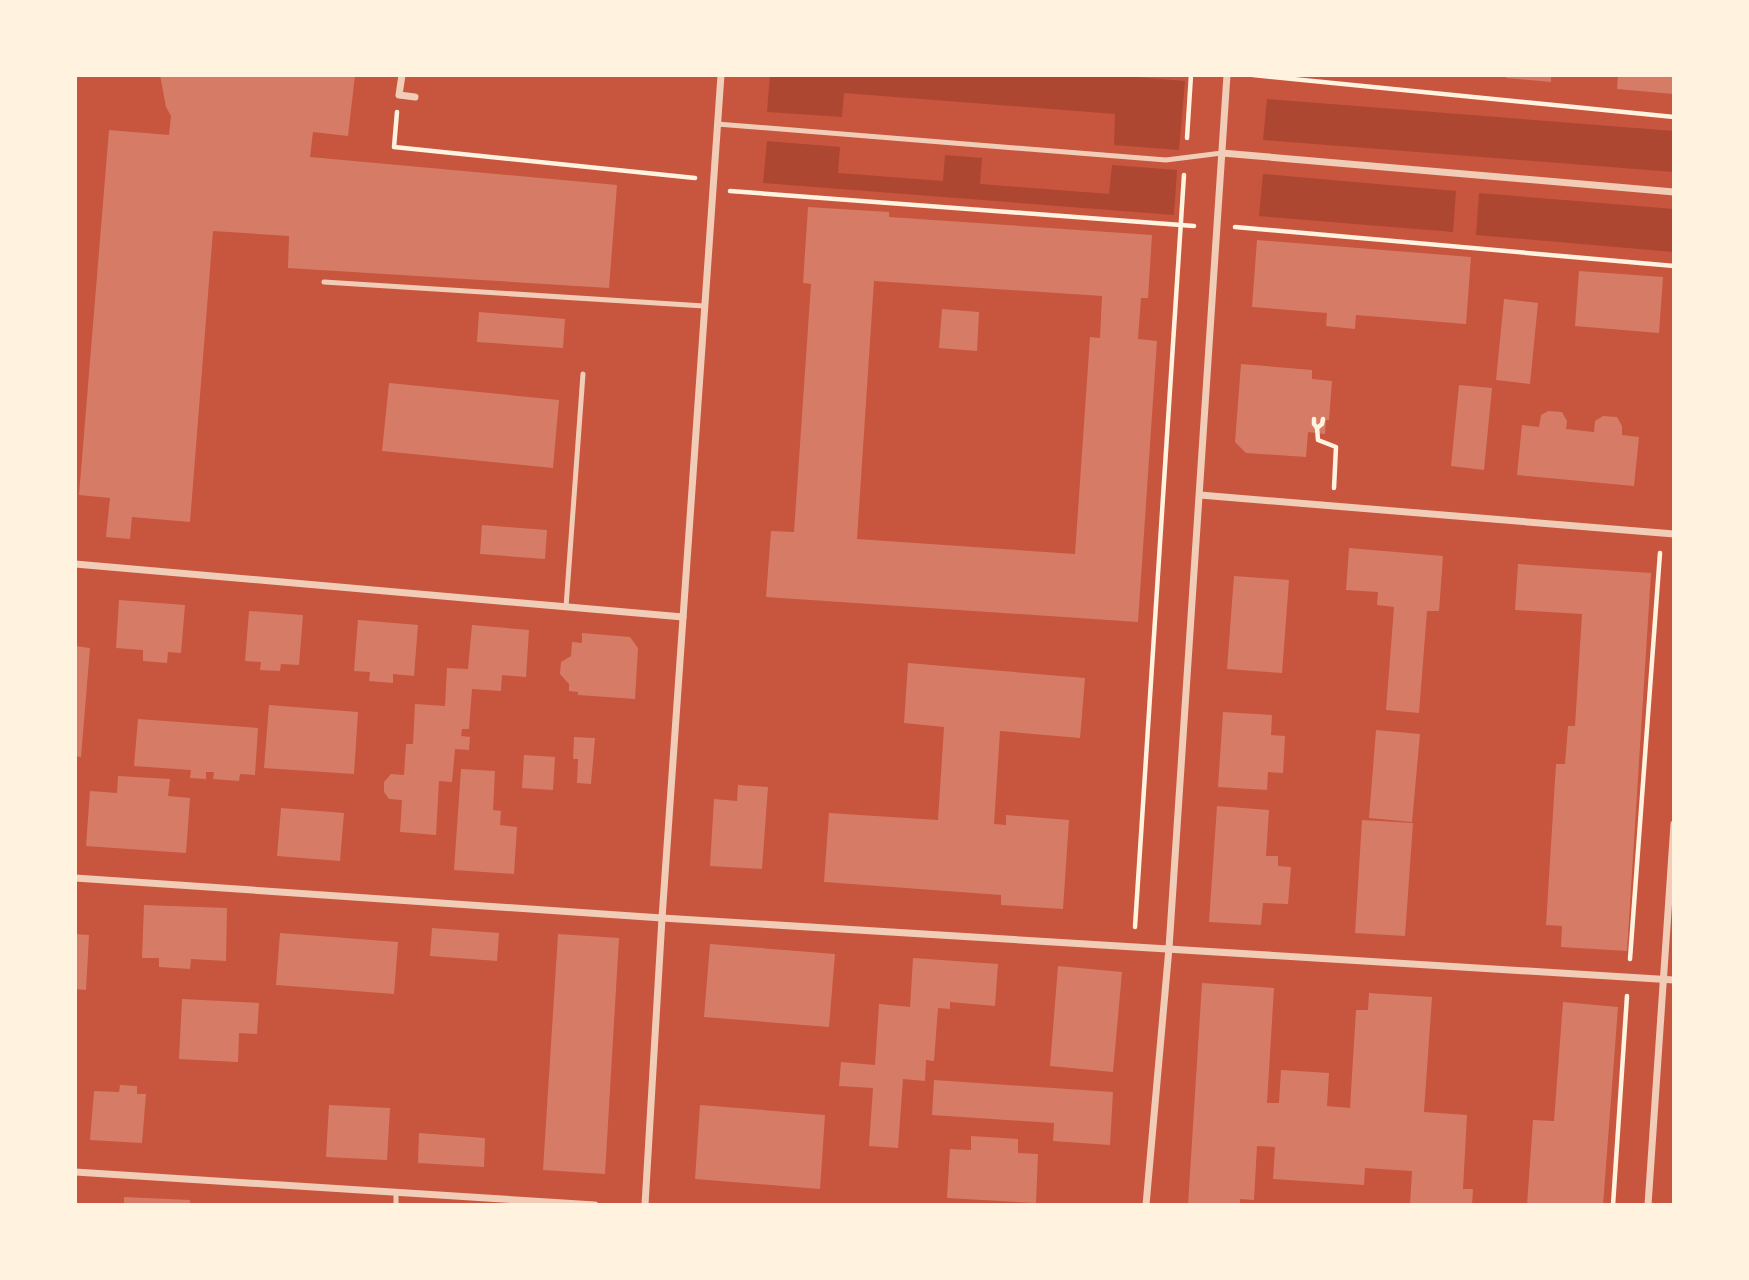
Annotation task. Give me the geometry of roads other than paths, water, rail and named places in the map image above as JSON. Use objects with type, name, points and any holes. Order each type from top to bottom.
[{"type":"street","points":[[402,75],[399,95],[415,97]]},
{"type":"street","points":[[645,1205],[662,918],[721,75]]},
{"type":"street","points":[[1146,1205],[1169,948],[1227,75]]},
{"type":"street","points":[[1222,153],[1674,192]]},
{"type":"street","points":[[1200,495],[1674,534]]},
{"type":"street","points":[[75,564],[683,617]]},
{"type":"street","points":[[1648,1205],[1674,824]]},
{"type":"street","points":[[75,878],[662,918],[1674,980]]},
{"type":"street","points":[[75,1172],[595,1205]]},
{"type":"lane","points":[[717,124],[1166,160],[1222,153]]},
{"type":"lane","points":[[324,282],[704,306]]},
{"type":"lane","points":[[566,607],[583,373]]},
{"type":"lane","points":[[396,1192],[396,1205]]}]
